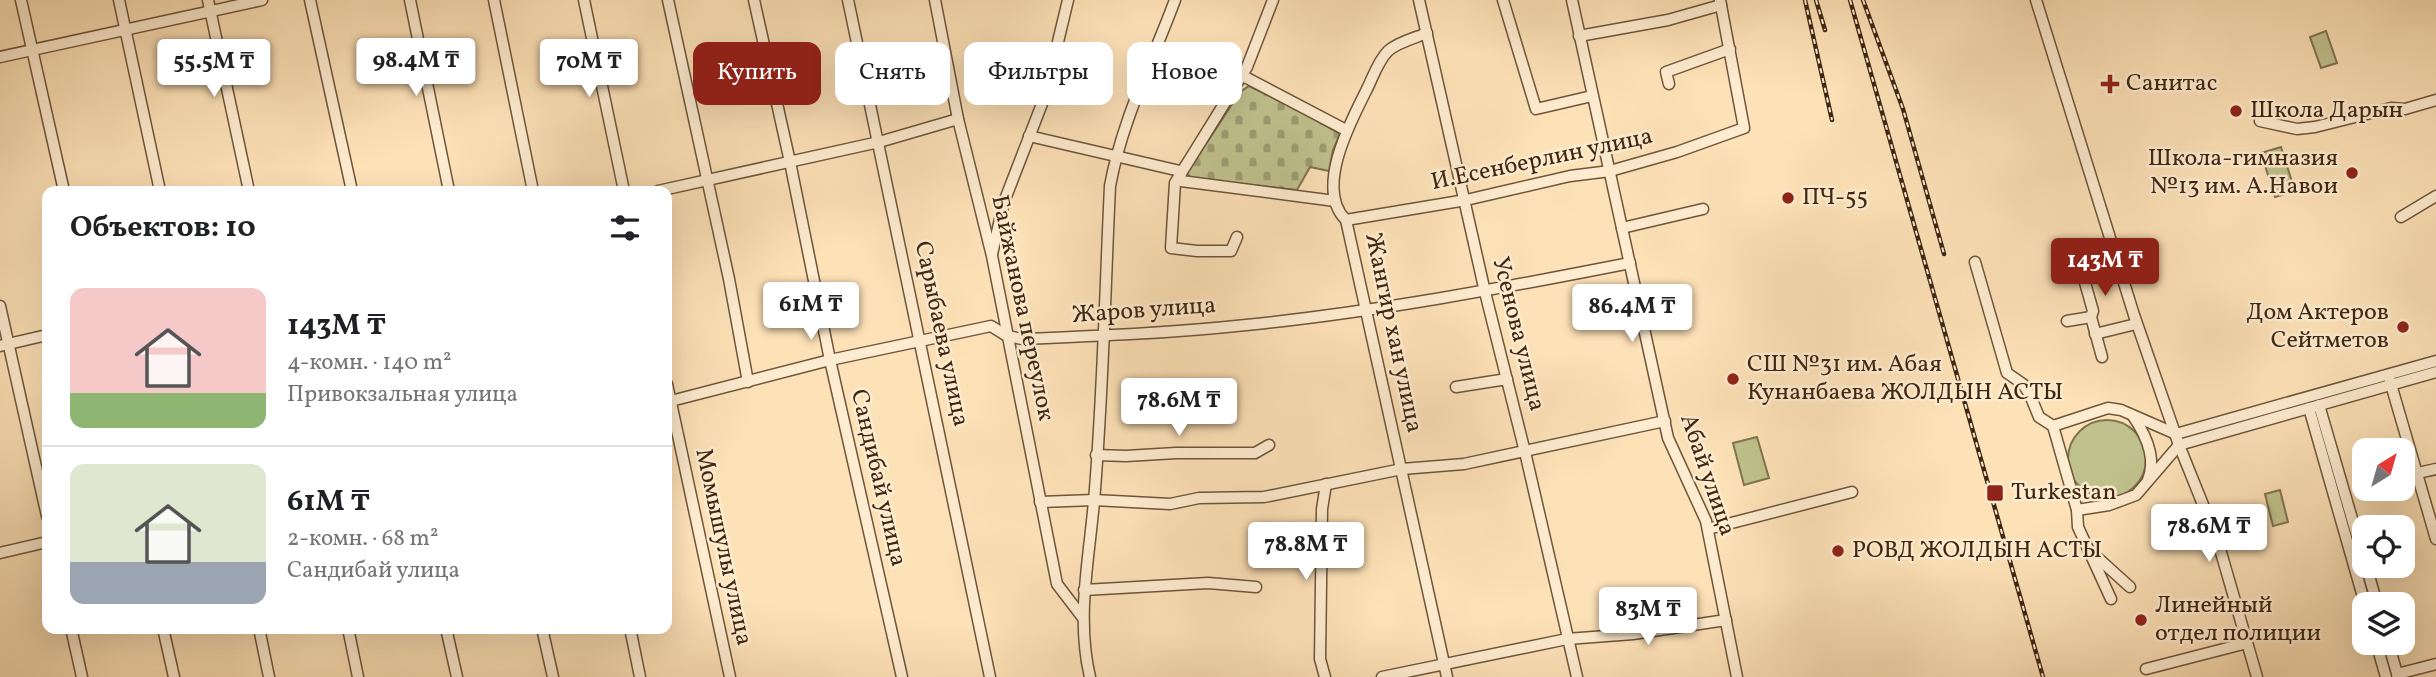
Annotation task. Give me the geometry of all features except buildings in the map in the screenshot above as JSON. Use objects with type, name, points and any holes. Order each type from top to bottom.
[{"type":"street","points":[[21,0],[63,186]]},
{"type":"street","points":[[119,0],[159,186]]},
{"type":"street","points":[[208,0],[248,186]]},
{"type":"street","points":[[0,57],[262,0]]},
{"type":"street","points":[[310,0],[351,186]]},
{"type":"street","points":[[410,0],[448,186]]},
{"type":"street","points":[[494,0],[532,186]]},
{"type":"street","points":[[584,0],[623,186]]},
{"type":"street","points":[[668,0],[729,279],[748,382]]},
{"type":"street","name":"Сандибай улица","points":[[754,0],[830,360],[902,677]]},
{"type":"street","name":"Сарыбаева улица","points":[[848,0],[990,677]]},
{"type":"street","name":"Байжанова переулок","points":[[935,0],[958,119],[992,256],[1057,584],[1083,618]]},
{"type":"street","points":[[992,256],[1004,202],[1045,96],[1068,0]]},
{"type":"street","points":[[1090,677],[1083,618],[1084,590],[1094,500],[1110,186],[1115,156],[1128,118],[1175,0]]},
{"type":"street","points":[[1273,0],[1242,76],[1346,130]]},
{"type":"street","name":"Усенова улица","points":[[1419,0],[1577,677]]},
{"type":"street","points":[[1503,0],[1536,109],[1592,96]]},
{"type":"street","name":"Абай улица","points":[[1572,0],[1668,438],[1708,529],[1737,677]]},
{"type":"street","points":[[2036,0],[2136,324],[2179,445],[2218,542],[2257,677]]},
{"type":"street","points":[[1579,36],[1668,20],[1721,3],[1730,50],[1666,72],[1668,84]]},
{"type":"street","points":[[1180,171],[1181,181],[1335,201],[1336,159],[1346,130],[1388,51],[1427,33]]},
{"type":"street","name":"И.Есенберлин улица","points":[[1346,220],[1466,200],[1570,176],[1610,171],[1677,152],[1744,128],[1730,50]]},
{"type":"street","points":[[2260,121],[2297,129],[2315,127],[2436,100]]},
{"type":"street","points":[[1223,105],[1174,183],[1171,248],[1231,251],[1237,237]]},
{"type":"street","points":[[672,188],[879,142],[958,119]]},
{"type":"street","points":[[1029,135],[1180,171]]},
{"type":"street","points":[[2401,217],[2436,196]]},
{"type":"street","name":"Жангир хан улица","points":[[1335,201],[1346,220],[1447,677]]},
{"type":"street","points":[[1622,228],[1703,209]]},
{"type":"street","points":[[1975,262],[2007,373],[2023,384],[2039,417],[2053,426],[2077,510],[2078,527],[2110,599]]},
{"type":"street","name":"Жаров улица","points":[[672,401],[830,360],[990,326],[1007,336],[1022,339],[1248,325],[1485,292],[1630,264]]},
{"type":"street","points":[[2084,279],[2102,357]]},
{"type":"street","points":[[0,306],[4,345],[42,496]]},
{"type":"street","points":[[2067,321],[2091,317]]},
{"type":"street","points":[[2095,334],[2136,324]]},
{"type":"street","points":[[4,345],[42,336]]},
{"type":"street","points":[[2077,510],[2109,505],[2136,495],[2179,445],[2314,406],[2436,361]]},
{"type":"street","points":[[2053,426],[2108,408],[2176,434],[2389,379],[2436,372]]},
{"type":"street","points":[[1456,387],[1507,379]]},
{"type":"street","points":[[2389,379],[2436,539]]},
{"type":"street","points":[[2314,406],[2352,523]]},
{"type":"street","points":[[2314,406],[2362,592]]},
{"type":"street","points":[[2132,415],[2143,431],[2152,459],[2150,476],[2145,487]]},
{"type":"street","name":"Момышулы улица","points":[[672,416],[730,677]]},
{"type":"street","points":[[1040,502],[1094,500],[1170,504],[1199,498],[1264,497],[1402,469],[1464,464],[1665,421]]},
{"type":"street","points":[[1096,455],[1255,453],[1269,445]]},
{"type":"street","points":[[2418,473],[2436,469]]},
{"type":"street","points":[[1325,677],[1320,659],[1322,509],[1326,484]]},
{"type":"street","points":[[1708,529],[1852,492]]},
{"type":"street","points":[[0,553],[42,543]]},
{"type":"street","points":[[2088,550],[2130,587]]},
{"type":"street","points":[[1084,590],[1208,583],[1256,587]]},
{"type":"street","points":[[1382,677],[1567,639],[1633,634],[1726,620]]},
{"type":"street","points":[[72,634],[82,677]]},
{"type":"street","points":[[164,634],[174,677]]},
{"type":"street","points":[[260,634],[269,677]]},
{"type":"street","points":[[349,634],[358,677]]},
{"type":"street","points":[[447,634],[457,677]]},
{"type":"street","points":[[543,634],[553,677]]},
{"type":"street","points":[[631,634],[640,677]]},
{"type":"street","points":[[2146,669],[2247,643]]},
{"type":"street","points":[[2380,655],[2386,677]]},
{"type":"street","points":[[2392,655],[2398,675],[2436,664]]},
{"type":"green space","points":[[2326,31],[2337,63],[2321,68],[2310,37]]},
{"type":"green space","points":[[1249,86],[1340,134],[1333,150],[1329,171],[1310,167],[1297,190],[1191,178],[1187,173],[1231,105],[1242,105],[1242,91]]},
{"type":"green space","points":[[2281,147],[2295,191],[2275,197],[2261,153]]},
{"type":"green space","points":[[2107,420],[2122,423],[2139,437],[2146,459],[2143,474],[2129,491],[2107,498],[2092,495],[2075,481],[2068,459],[2071,444],[2085,427]]},
{"type":"green space","points":[[1757,437],[1769,478],[1744,485],[1733,443]]},
{"type":"green space","points":[[2280,490],[2288,522],[2273,526],[2265,494]]},
{"type":"railway","points":[[1805,0],[1832,120]]},
{"type":"railway","points":[[1816,0],[1825,30]]},
{"type":"railway","points":[[1850,0],[2043,677]]},
{"type":"railway","points":[[1863,0],[1903,109],[1944,254]]},
{"type":"place","name":"Санитас","points":[[2110,84]]},
{"type":"place","name":"Школа Дарын","points":[[2236,111]]},
{"type":"place","name":"Школа-гимназия №13 им. А.Навои","points":[[2352,173]]},
{"type":"place","name":"ПЧ-55","points":[[1788,198]]},
{"type":"place","name":"Дом Актеров Сейтметов","points":[[2403,327]]},
{"type":"place","name":"СШ №31 им. Абая Кунанбаева ЖОЛДЫН АСТЫ","points":[[1733,379]]},
{"type":"place","name":"Turkestan","points":[[1995,493]]},
{"type":"place","name":"РОВД ЖОЛДЫН АСТЫ","points":[[1838,551]]},
{"type":"place","name":"Линейный отдел полиции","points":[[2141,620]]}]
